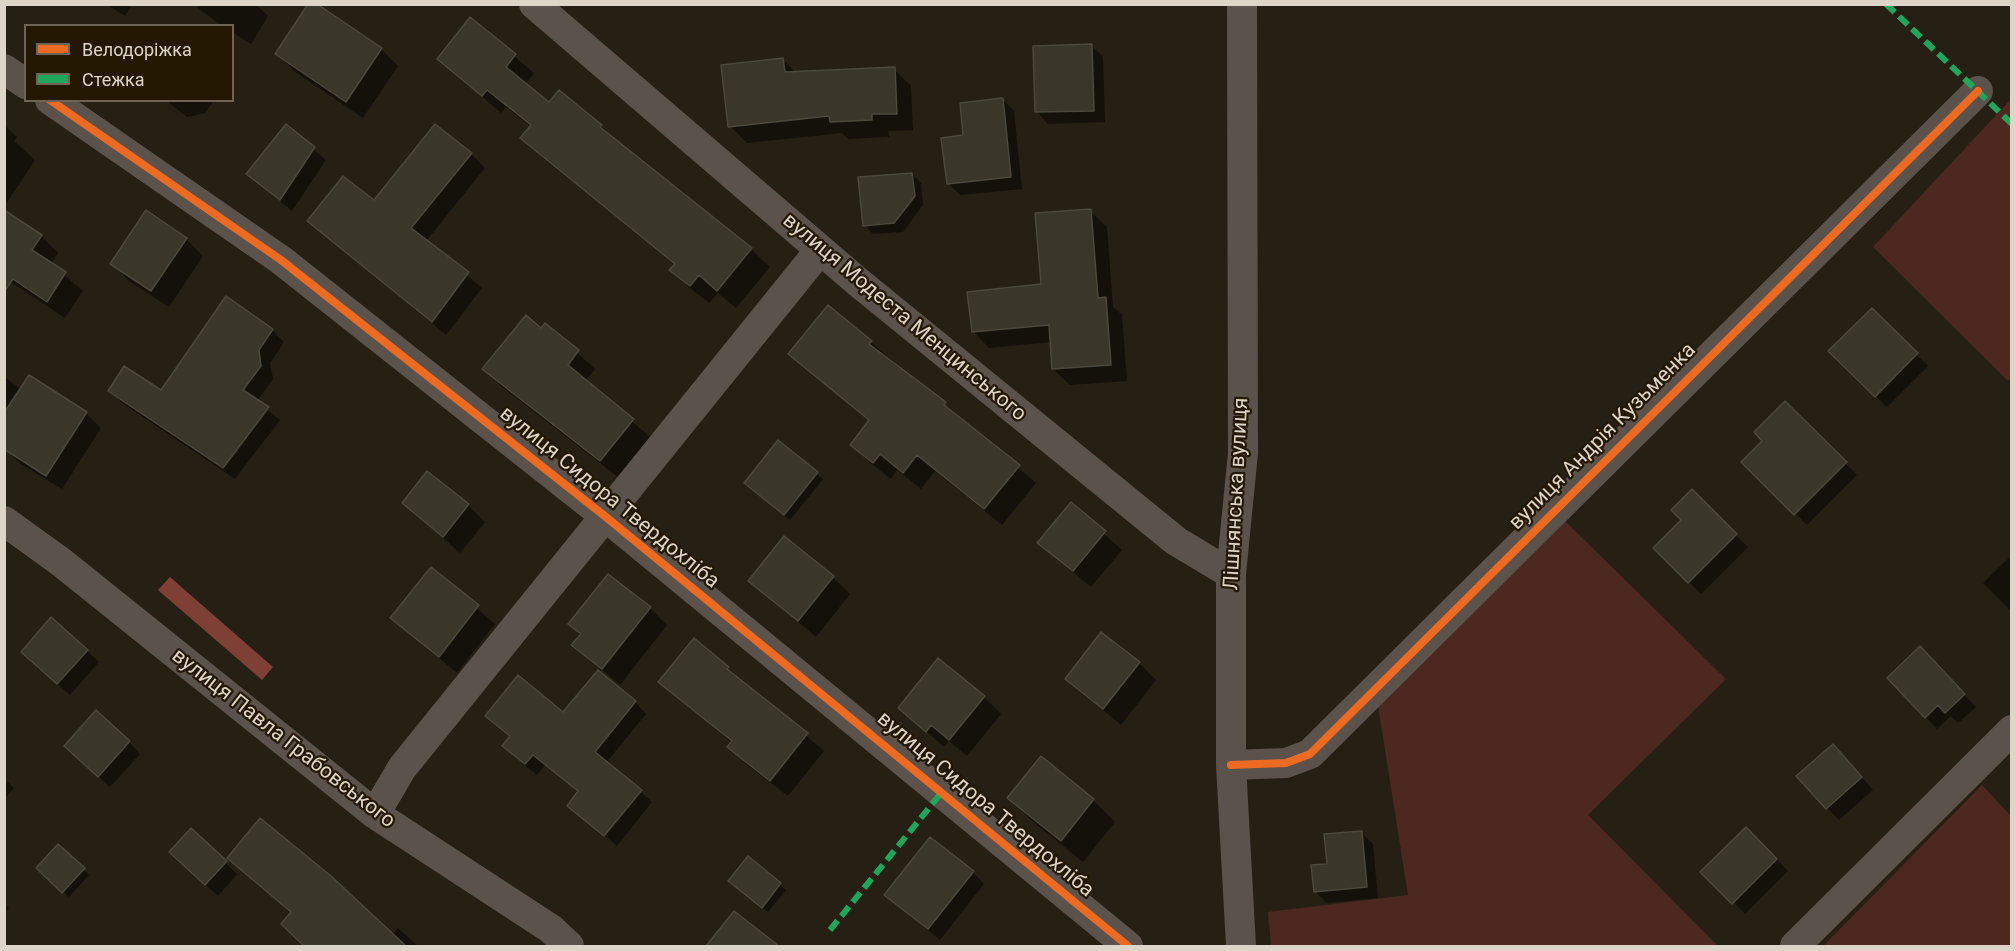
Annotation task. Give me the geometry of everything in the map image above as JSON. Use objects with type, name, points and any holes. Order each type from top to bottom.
[{"type":"street","name":"вулиця Модеста Менцинського","points":[[534,4],[820,250],[1176,541],[1231,574]]},
{"type":"street","name":"Лішнянська вулиця","points":[[1240,946],[1231,765],[1231,574],[1243,453],[1242,4]]},
{"type":"street","points":[[4,69],[24,83]]},
{"type":"street","name":"вулиця Андрія Кузьменка","points":[[1231,765],[1286,763],[1310,754],[1978,91]]},
{"type":"street","name":"вулиця Сидора Твердохліба","points":[[53,102],[282,260],[606,517],[1128,946]]},
{"type":"street","points":[[375,814],[402,768],[820,250]]},
{"type":"street","name":"вулиця Павла Грабовського","points":[[4,521],[70,570],[375,814],[551,929],[569,946]]},
{"type":"street","points":[[1795,946],[2012,730]]},
{"type":"shaded area","points":[[2011,99],[2012,377],[2008,381],[1873,247]]},
{"type":"shaded area","points":[[1564,520],[1726,679],[1588,815],[1718,946],[1271,946],[1268,912],[1408,895],[1378,706]]},
{"type":"shaded area","points":[[170,577],[273,667],[262,680],[158,590]]},
{"type":"shaded area","points":[[1982,785],[2011,816],[2011,946],[1823,946]]},
{"type":"building","points":[[308,4],[317,4],[382,48],[346,102],[275,54]]},
{"type":"building","points":[[470,17],[516,54],[506,67],[549,102],[559,90],[602,125],[600,127],[752,248],[717,291],[699,275],[690,286],[669,270],[675,264],[520,138],[531,125],[487,90],[482,96],[437,59]]},
{"type":"building","points":[[1092,44],[1094,111],[1035,112],[1033,46]]},
{"type":"building","points":[[783,58],[785,72],[895,67],[897,114],[872,114],[872,120],[830,122],[829,116],[728,127],[721,65]]},
{"type":"building","points":[[1003,98],[1011,177],[947,184],[941,138],[963,135],[960,103]]},
{"type":"building","points":[[286,124],[315,147],[280,200],[246,174]]},
{"type":"building","points":[[435,124],[472,153],[411,228],[469,272],[432,322],[307,221],[343,176],[374,200]]},
{"type":"building","points":[[912,173],[915,196],[894,223],[863,226],[858,177]]},
{"type":"building","points":[[1091,209],[1098,298],[1106,297],[1111,365],[1052,369],[1049,325],[972,332],[967,292],[1041,284],[1035,213]]},
{"type":"building","points":[[4,210],[42,235],[32,250],[66,272],[47,302],[13,279],[4,292]]},
{"type":"building","points":[[146,210],[187,238],[151,291],[110,264]]},
{"type":"building","points":[[226,296],[273,329],[259,350],[261,366],[243,390],[269,407],[223,468],[108,391],[124,366],[161,390]]},
{"type":"building","points":[[828,305],[872,341],[869,344],[946,402],[944,405],[1020,465],[984,509],[917,455],[903,473],[880,454],[873,463],[850,445],[869,420],[788,354]]},
{"type":"building","points":[[1872,308],[1918,353],[1875,397],[1828,351]]},
{"type":"building","points":[[526,315],[541,328],[545,323],[579,350],[568,365],[634,419],[600,461],[482,369]]},
{"type":"building","points":[[29,375],[87,412],[46,476],[4,449],[4,413]]},
{"type":"building","points":[[1785,401],[1847,462],[1794,515],[1741,462],[1762,441],[1754,432]]},
{"type":"building","points":[[778,440],[818,472],[784,515],[744,483]]},
{"type":"building","points":[[427,471],[469,504],[443,537],[402,503]]},
{"type":"building","points":[[1692,489],[1737,534],[1688,583],[1653,548],[1681,520],[1671,510]]},
{"type":"building","points":[[1071,502],[1106,531],[1073,571],[1037,543]]},
{"type":"building","points":[[784,536],[834,576],[798,621],[748,581]]},
{"type":"building","points":[[431,567],[479,605],[439,657],[390,618]]},
{"type":"building","points":[[608,574],[651,607],[602,669],[571,645],[581,634],[568,624]]},
{"type":"building","points":[[51,617],[88,650],[57,684],[21,652]]},
{"type":"building","points":[[1101,632],[1140,662],[1103,709],[1065,679]]},
{"type":"building","points":[[694,638],[729,667],[727,669],[808,733],[770,781],[727,747],[732,741],[658,682]]},
{"type":"building","points":[[1920,646],[1965,694],[1945,713],[1938,705],[1925,718],[1887,678]]},
{"type":"building","points":[[938,658],[985,696],[949,740],[931,725],[926,732],[898,708]]},
{"type":"building","points":[[598,670],[636,701],[595,752],[642,790],[604,836],[567,806],[578,791],[533,755],[525,764],[502,746],[510,736],[485,716],[518,675],[563,712]]},
{"type":"building","points":[[96,710],[130,741],[98,777],[64,746]]},
{"type":"building","points":[[1833,744],[1862,777],[1826,809],[1796,776]]},
{"type":"building","points":[[1041,756],[1094,799],[1061,841],[1007,798]]},
{"type":"building","points":[[260,818],[331,876],[406,946],[304,946],[281,924],[291,912],[227,858]]},
{"type":"building","points":[[1746,827],[1777,859],[1732,904],[1700,872]]},
{"type":"building","points":[[191,828],[227,861],[205,885],[169,852]]},
{"type":"building","points":[[1362,831],[1367,887],[1314,892],[1311,865],[1327,864],[1324,834]]},
{"type":"building","points":[[930,837],[974,871],[928,929],[884,895]]},
{"type":"building","points":[[58,844],[85,868],[62,893],[36,868]]},
{"type":"building","points":[[748,856],[781,883],[762,908],[728,881]]},
{"type":"building","points":[[734,911],[779,946],[706,946]]},
{"type":"marked path","points":[[1886,4],[2012,124]]},
{"type":"marked path","points":[[830,930],[942,792]]},
{"type":"cycle path","points":[[1231,765],[1286,763],[1310,754],[1978,91]]},
{"type":"cycle path","points":[[53,102],[281,260],[606,517],[1128,946]]}]
